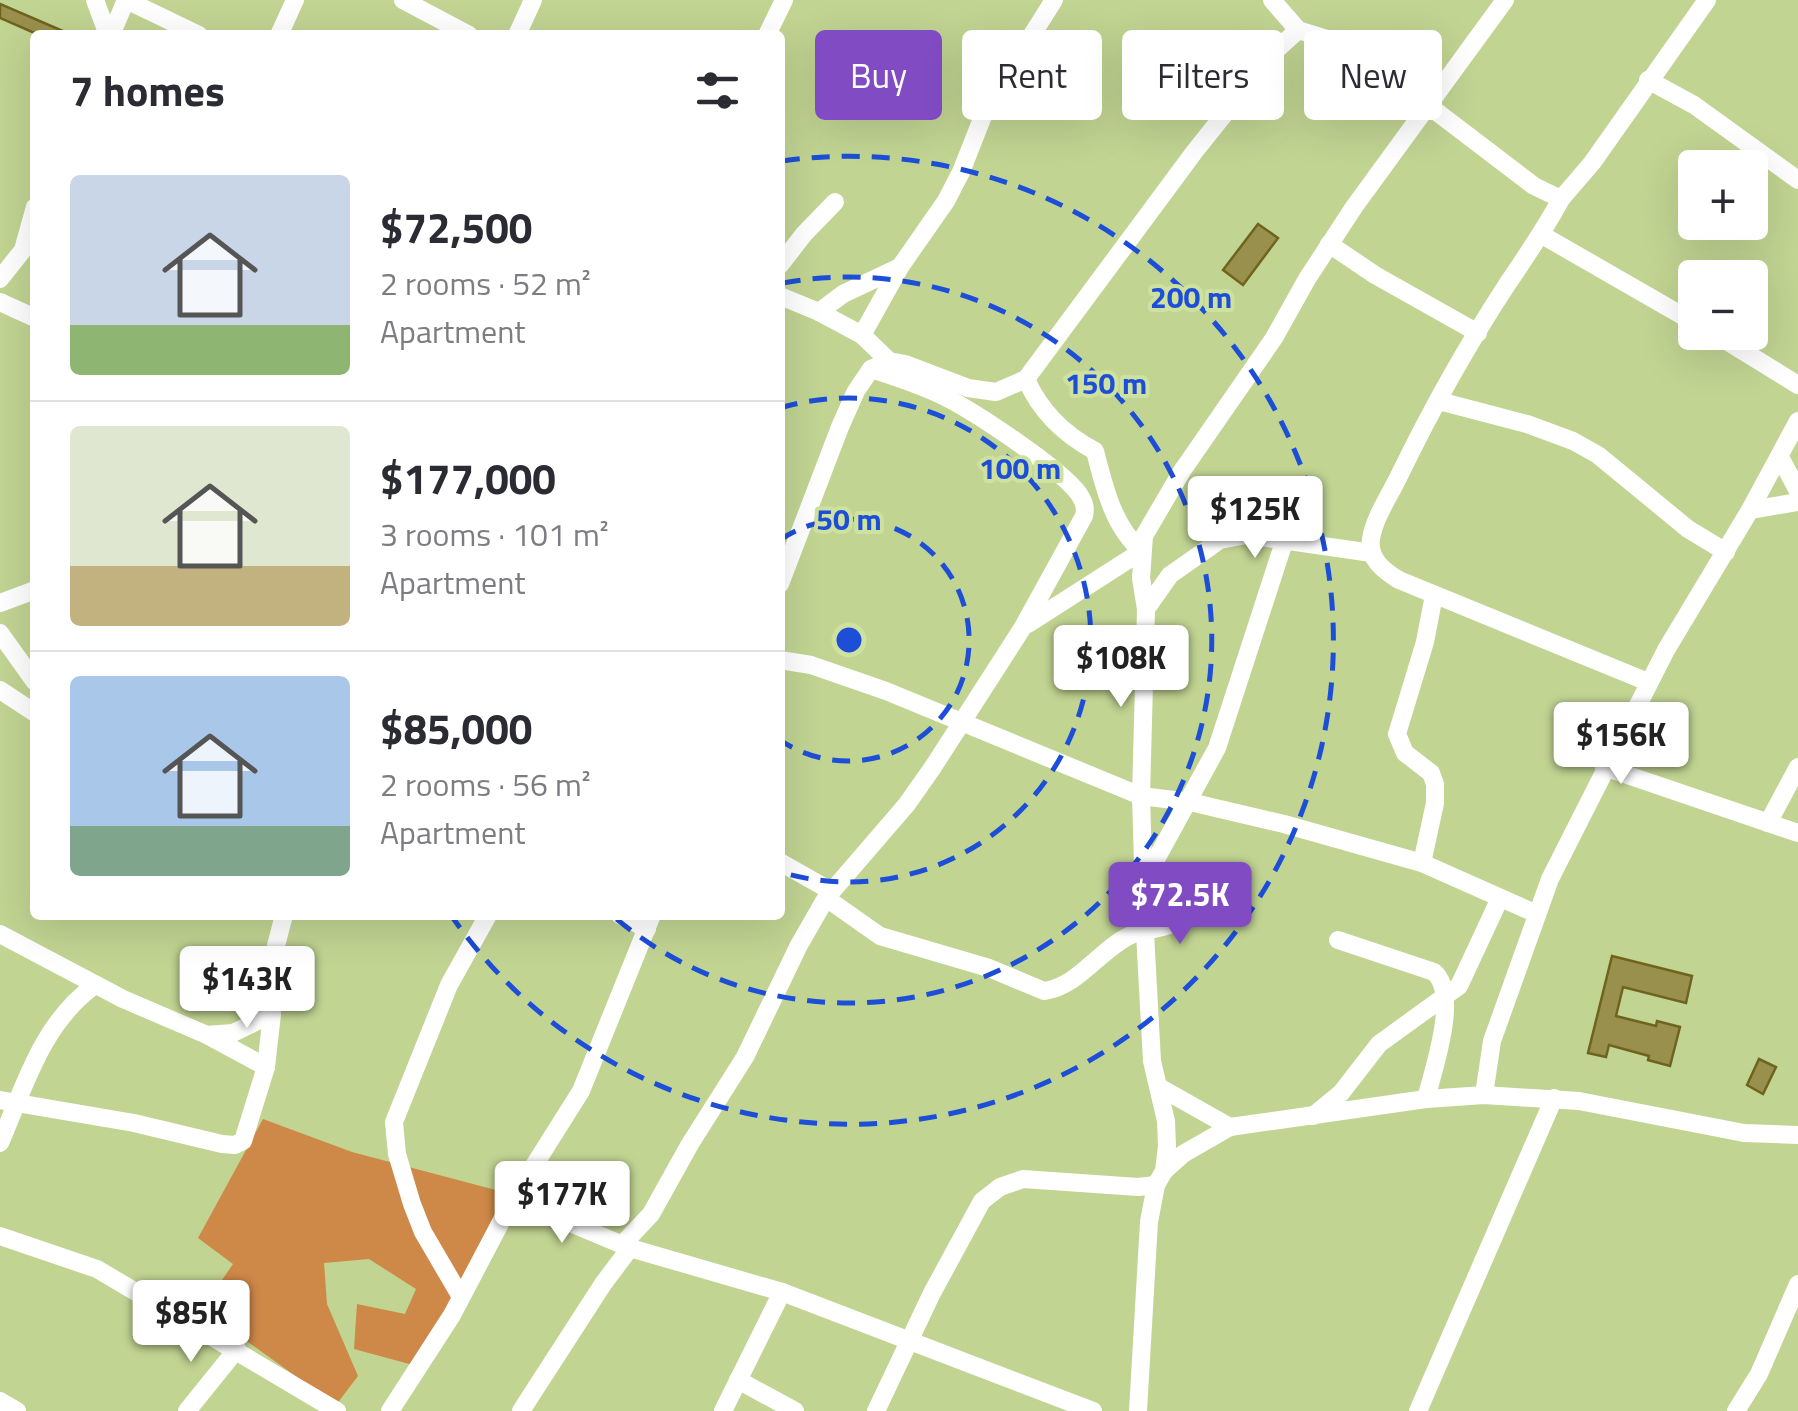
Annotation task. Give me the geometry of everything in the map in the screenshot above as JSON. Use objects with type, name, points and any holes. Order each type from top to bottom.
[{"type":"street","points":[[95,0],[107,30]]},
{"type":"street","points":[[111,30],[126,0],[189,30]]},
{"type":"street","points":[[282,30],[295,0]]},
{"type":"street","points":[[402,0],[459,30]]},
{"type":"street","points":[[519,30],[533,0]]},
{"type":"street","points":[[769,30],[784,0]]},
{"type":"street","points":[[862,335],[900,266],[946,200],[987,106],[1054,0]]},
{"type":"street","points":[[1272,0],[1292,7],[1298,30]]},
{"type":"street","points":[[1442,88],[1506,0]]},
{"type":"street","points":[[1648,682],[1434,596],[1382,570],[1372,554],[1371,538],[1439,401],[1561,198],[1592,164],[1707,0]]},
{"type":"street","points":[[785,298],[862,335],[889,361],[968,388],[996,392],[1026,379],[1194,151],[1274,52],[1298,30],[1304,31]]},
{"type":"street","points":[[1648,80],[1694,105],[1798,180]]},
{"type":"street","points":[[1442,116],[1534,186],[1561,198]]},
{"type":"street","points":[[1138,1411],[1150,1222],[1166,1121],[1149,1028],[1143,884],[1140,796],[1146,608],[1141,578],[1144,536],[1182,471],[1274,338],[1329,244],[1419,120]]},
{"type":"street","points":[[785,259],[834,202]]},
{"type":"street","points":[[0,280],[24,250],[30,227]]},
{"type":"street","points":[[1542,235],[1678,313]]},
{"type":"street","points":[[1329,244],[1375,275],[1478,333]]},
{"type":"street","points":[[819,312],[843,294],[900,266]]},
{"type":"street","points":[[0,302],[30,316]]},
{"type":"street","points":[[1741,350],[1798,385]]},
{"type":"street","points":[[785,571],[856,390],[870,369],[889,361]]},
{"type":"street","points":[[521,1411],[626,1246],[652,1214],[745,1057],[828,894],[906,804],[1023,627],[1084,516],[1082,497],[1068,482],[995,427],[950,399],[870,369]]},
{"type":"street","points":[[1026,379],[1034,397],[1073,440],[1095,451],[1108,500],[1127,535],[1142,550]]},
{"type":"street","points":[[1439,401],[1573,441],[1598,455],[1688,529],[1726,552]]},
{"type":"street","points":[[1484,1096],[1492,1041],[1550,880],[1648,682],[1798,421]]},
{"type":"street","points":[[1780,457],[1798,491]]},
{"type":"street","points":[[1750,510],[1798,502]]},
{"type":"street","points":[[1146,608],[1170,575],[1220,540],[1246,535],[1372,554]]},
{"type":"street","points":[[1143,884],[1217,748],[1284,542]]},
{"type":"street","points":[[1023,627],[1142,550]]},
{"type":"street","points":[[0,604],[30,592]]},
{"type":"street","points":[[1422,864],[1436,784],[1431,773],[1405,752],[1397,734],[1426,642],[1434,596]]},
{"type":"street","points":[[0,633],[30,675]]},
{"type":"street","points":[[785,661],[836,673],[1140,796],[1190,802],[1284,824],[1422,864],[1537,914]]},
{"type":"street","points":[[0,690],[30,710]]},
{"type":"street","points":[[1604,767],[1796,833]]},
{"type":"street","points":[[1768,822],[1794,774]]},
{"type":"street","points":[[1794,774],[1789,812],[1796,833]]},
{"type":"street","points":[[785,865],[880,936],[989,968],[1044,991],[1066,983],[1131,936],[1172,925],[1190,913]]},
{"type":"street","points":[[1311,1118],[1341,1093],[1379,1044],[1445,999],[1465,978],[1500,898]]},
{"type":"street","points":[[8,1101],[235,1145],[248,1135],[266,1068],[272,961],[283,920]]},
{"type":"street","points":[[461,1297],[412,1204],[396,1154],[394,1122],[450,985],[485,920]]},
{"type":"street","points":[[390,1411],[580,1091],[650,922]]},
{"type":"street","points":[[0,934],[266,1068]]},
{"type":"street","points":[[1338,940],[1440,977],[1445,999],[1442,1039],[1426,1099]]},
{"type":"street","points":[[0,1142],[8,1101],[60,1016],[95,985]]},
{"type":"street","points":[[207,1035],[233,1033],[272,1014]]},
{"type":"street","points":[[1159,1088],[1230,1127]]},
{"type":"street","points":[[1418,1411],[1554,1098]]},
{"type":"street","points":[[876,1411],[982,1201],[1000,1186],[1023,1179],[1138,1187],[1160,1178],[1183,1154],[1230,1127],[1426,1099],[1554,1098],[1744,1133],[1798,1135]]},
{"type":"street","points":[[513,1199],[626,1246],[782,1292],[1093,1411]]},
{"type":"street","points":[[0,1236],[97,1269],[337,1411]]},
{"type":"street","points":[[1736,1411],[1758,1374],[1798,1284]]},
{"type":"street","points":[[723,1411],[782,1292]]},
{"type":"street","points":[[187,1411],[236,1349]]},
{"type":"street","points":[[738,1380],[796,1411]]},
{"type":"street","points":[[0,1401],[16,1411]]},
{"type":"shaded area","points":[[263,1119],[352,1152],[507,1193],[424,1368],[354,1349],[357,1304],[405,1314],[416,1289],[369,1259],[324,1263],[327,1304],[358,1376],[336,1405],[202,1309],[233,1264],[198,1238]]},
{"type":"building","points":[[0,4],[60,30],[30,31],[0,18]]},
{"type":"building","points":[[1258,224],[1278,238],[1243,285],[1223,270]]},
{"type":"building","points":[[1612,956],[1692,976],[1686,1003],[1623,987],[1616,1016],[1656,1026],[1657,1021],[1680,1027],[1670,1066],[1609,1045],[1606,1057],[1588,1053]]},
{"type":"building","points":[[1759,1059],[1776,1067],[1763,1094],[1747,1085]]}]
